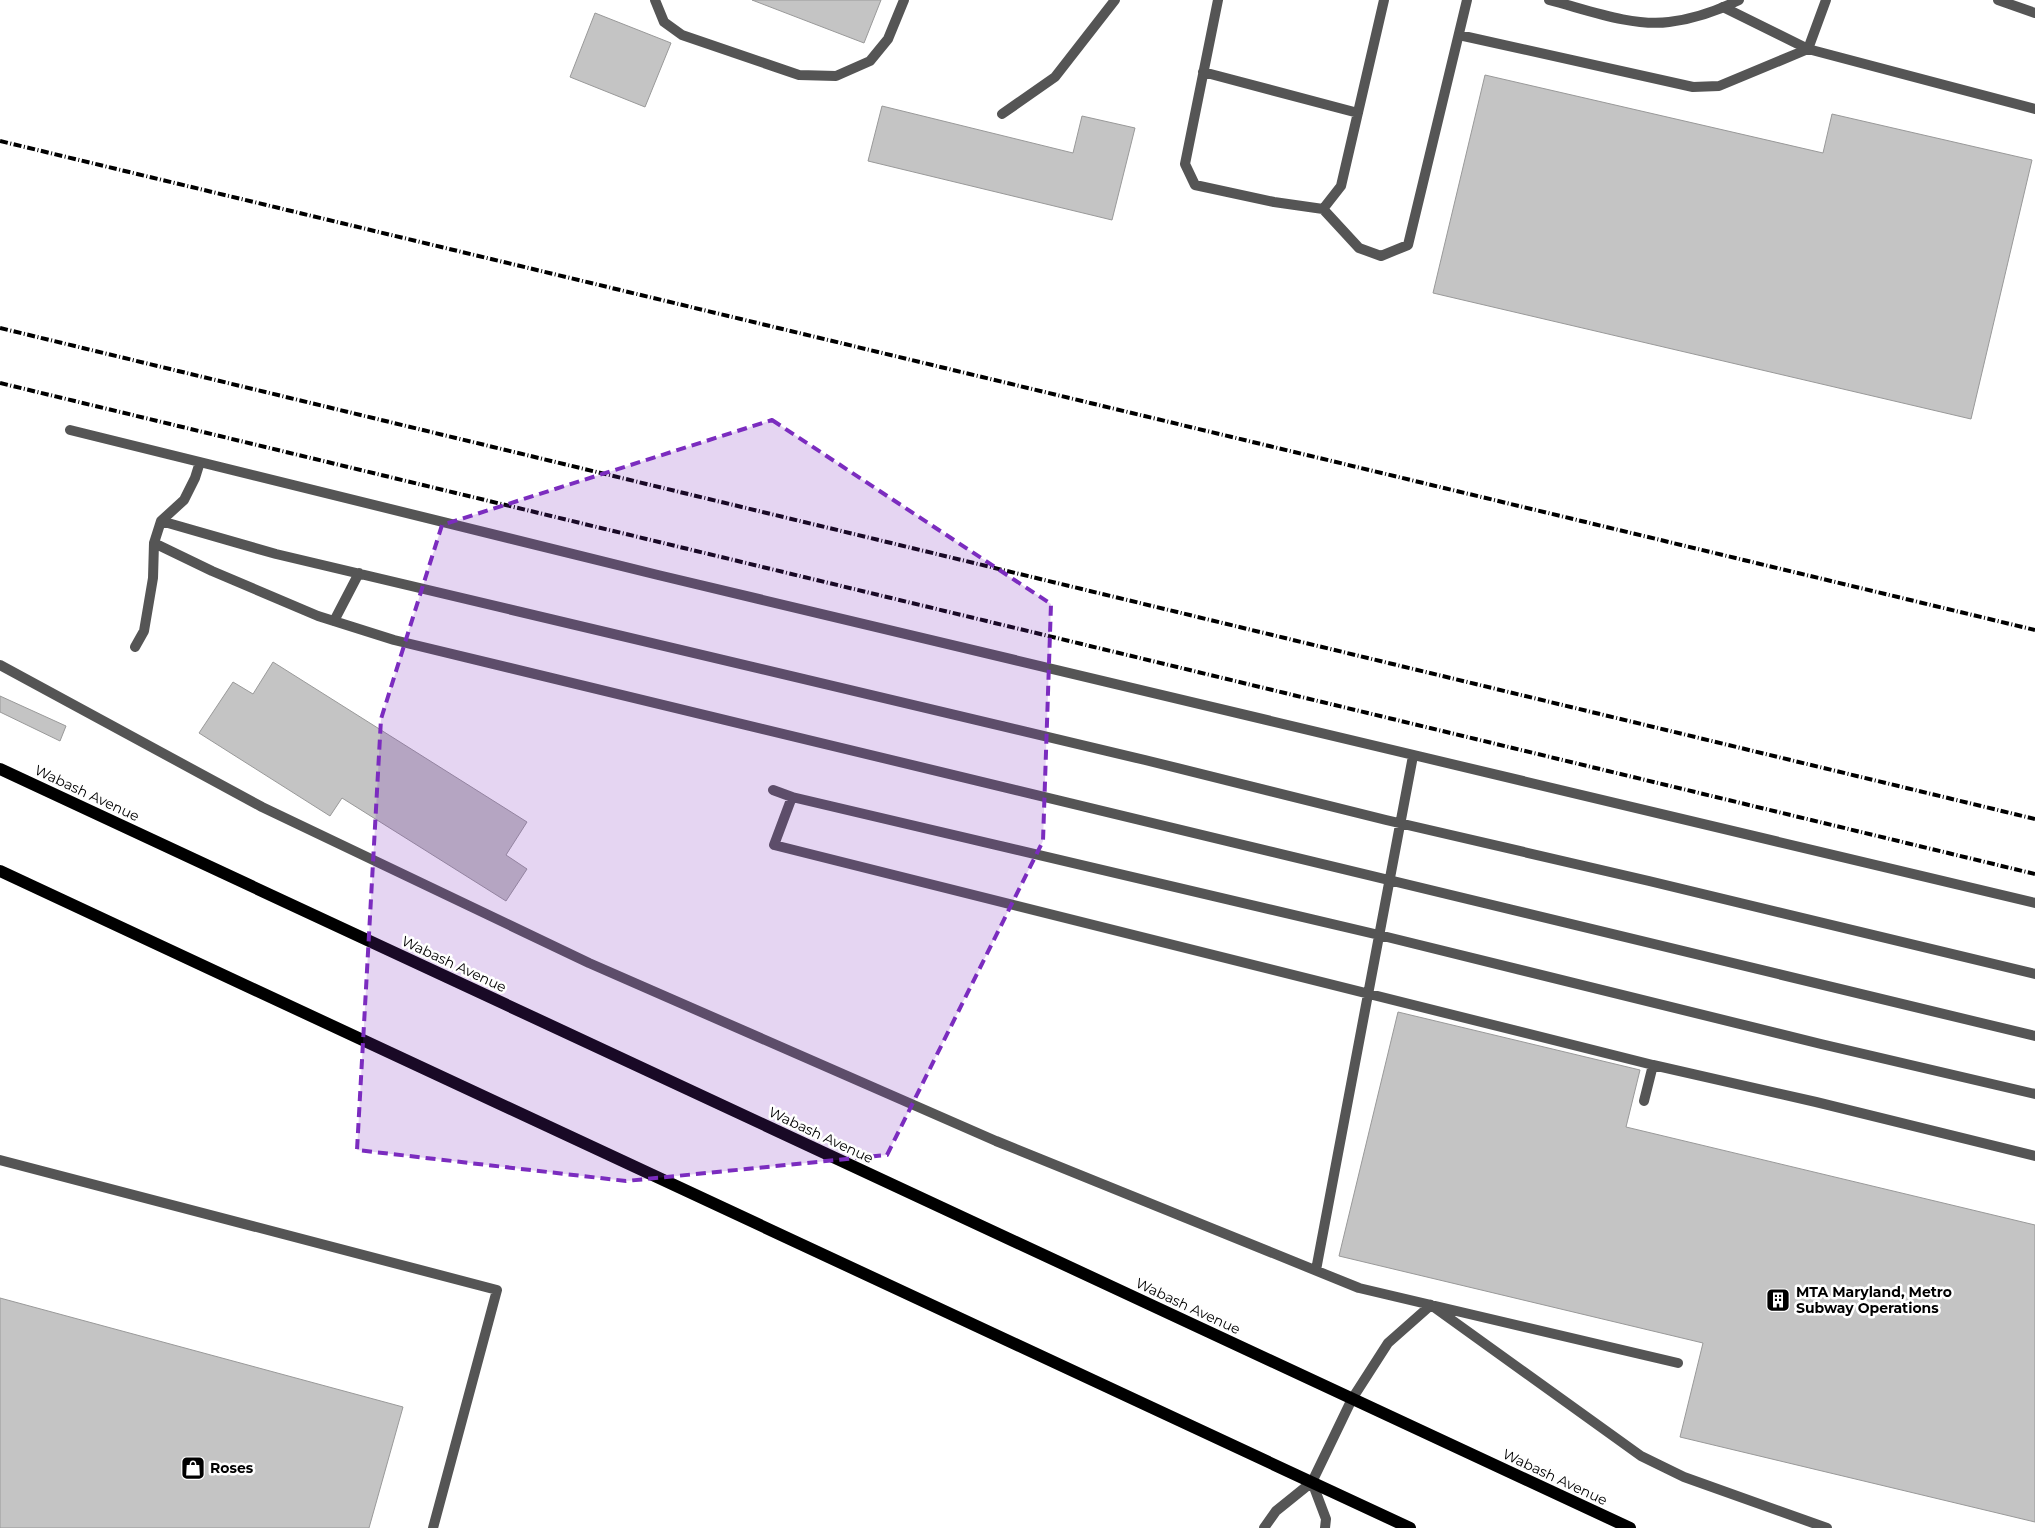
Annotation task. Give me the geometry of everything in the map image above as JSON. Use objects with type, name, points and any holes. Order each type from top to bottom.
[{"type":"main road","name":"Wabash Avenue","points":[[0,769],[1630,1528]]},
{"type":"main road","points":[[0,871],[1410,1528]]},
{"type":"street","points":[[655,0],[664,22],[682,35],[799,75],[836,76],[870,61],[888,39],[904,0]]},
{"type":"street","points":[[1002,114],[1055,77],[1096,27],[1115,0]]},
{"type":"street","points":[[1218,0],[1185,164],[1195,184],[1274,202],[1323,209],[1359,248],[1381,256],[1408,246],[1468,0]]},
{"type":"street","points":[[1323,209],[1341,186],[1384,0]]},
{"type":"street","points":[[1549,0],[1632,21],[1668,23],[1708,14],[1738,0]]},
{"type":"street","points":[[1459,35],[1693,87],[1719,86],[1808,49],[1826,0]]},
{"type":"street","points":[[1998,0],[2035,13]]},
{"type":"street","points":[[1723,7],[1808,49],[2035,109]]},
{"type":"street","points":[[1203,72],[1358,113]]},
{"type":"street","points":[[70,430],[668,577],[2035,903]]},
{"type":"street","points":[[134,647],[144,631],[153,578],[154,543],[161,521],[184,500],[195,478],[200,462]]},
{"type":"street","points":[[161,521],[276,554],[1145,760],[1400,823],[1649,880],[2035,974]]},
{"type":"street","points":[[154,543],[318,616],[394,640],[607,693],[2035,1036]]},
{"type":"street","points":[[334,621],[359,573]]},
{"type":"street","points":[[0,666],[262,807],[589,964],[996,1141],[1358,1288],[1678,1363]]},
{"type":"street","points":[[1316,1270],[1413,756]]},
{"type":"street","points":[[773,790],[792,797],[1379,935],[1821,1044],[2035,1094]]},
{"type":"street","points":[[792,797],[774,845],[1653,1065],[1816,1102],[2035,1156]]},
{"type":"street","points":[[1644,1101],[1653,1065]]},
{"type":"street","points":[[0,1160],[497,1290],[433,1528]]},
{"type":"street","points":[[1264,1528],[1276,1511],[1312,1482],[1352,1399],[1388,1343],[1432,1305]]},
{"type":"street","points":[[1432,1305],[1641,1456],[1684,1477],[1827,1528]]},
{"type":"street","points":[[1312,1482],[1326,1519],[1325,1528]]},
{"type":"highlighted area","points":[[772,420],[1051,604],[1043,841],[887,1155],[626,1181],[357,1150],[381,719],[442,525]]},
{"type":"building","points":[[752,0],[881,0],[864,43]]},
{"type":"building","points":[[595,13],[671,43],[645,107],[570,77]]},
{"type":"building","points":[[1485,75],[1823,153],[1832,114],[2032,160],[1971,419],[1433,293]]},
{"type":"building","points":[[882,106],[1073,153],[1082,116],[1135,128],[1112,220],[868,161]]},
{"type":"building","points":[[273,662],[527,822],[506,855],[527,869],[506,901],[342,798],[330,816],[199,733],[233,682],[253,694]]},
{"type":"building","points":[[0,696],[66,726],[60,741],[0,712]]},
{"type":"building","name":"MTA Maryland, Metro Subway Operations","points":[[1398,1012],[1640,1070],[1626,1127],[2035,1225],[2035,1522],[1680,1437],[1703,1343],[1339,1256]]},
{"type":"building","name":"Roses","points":[[0,1298],[403,1407],[369,1528],[0,1528]]},
{"type":"railway","points":[[0,141],[2035,630]]},
{"type":"railway","points":[[0,328],[2035,819]]},
{"type":"railway","points":[[0,383],[2035,874]]},
{"type":"place","name":"MTA Maryland, Metro Subway Operations","points":[[1778,1300]]},
{"type":"place","name":"Roses","points":[[193,1468]]}]
